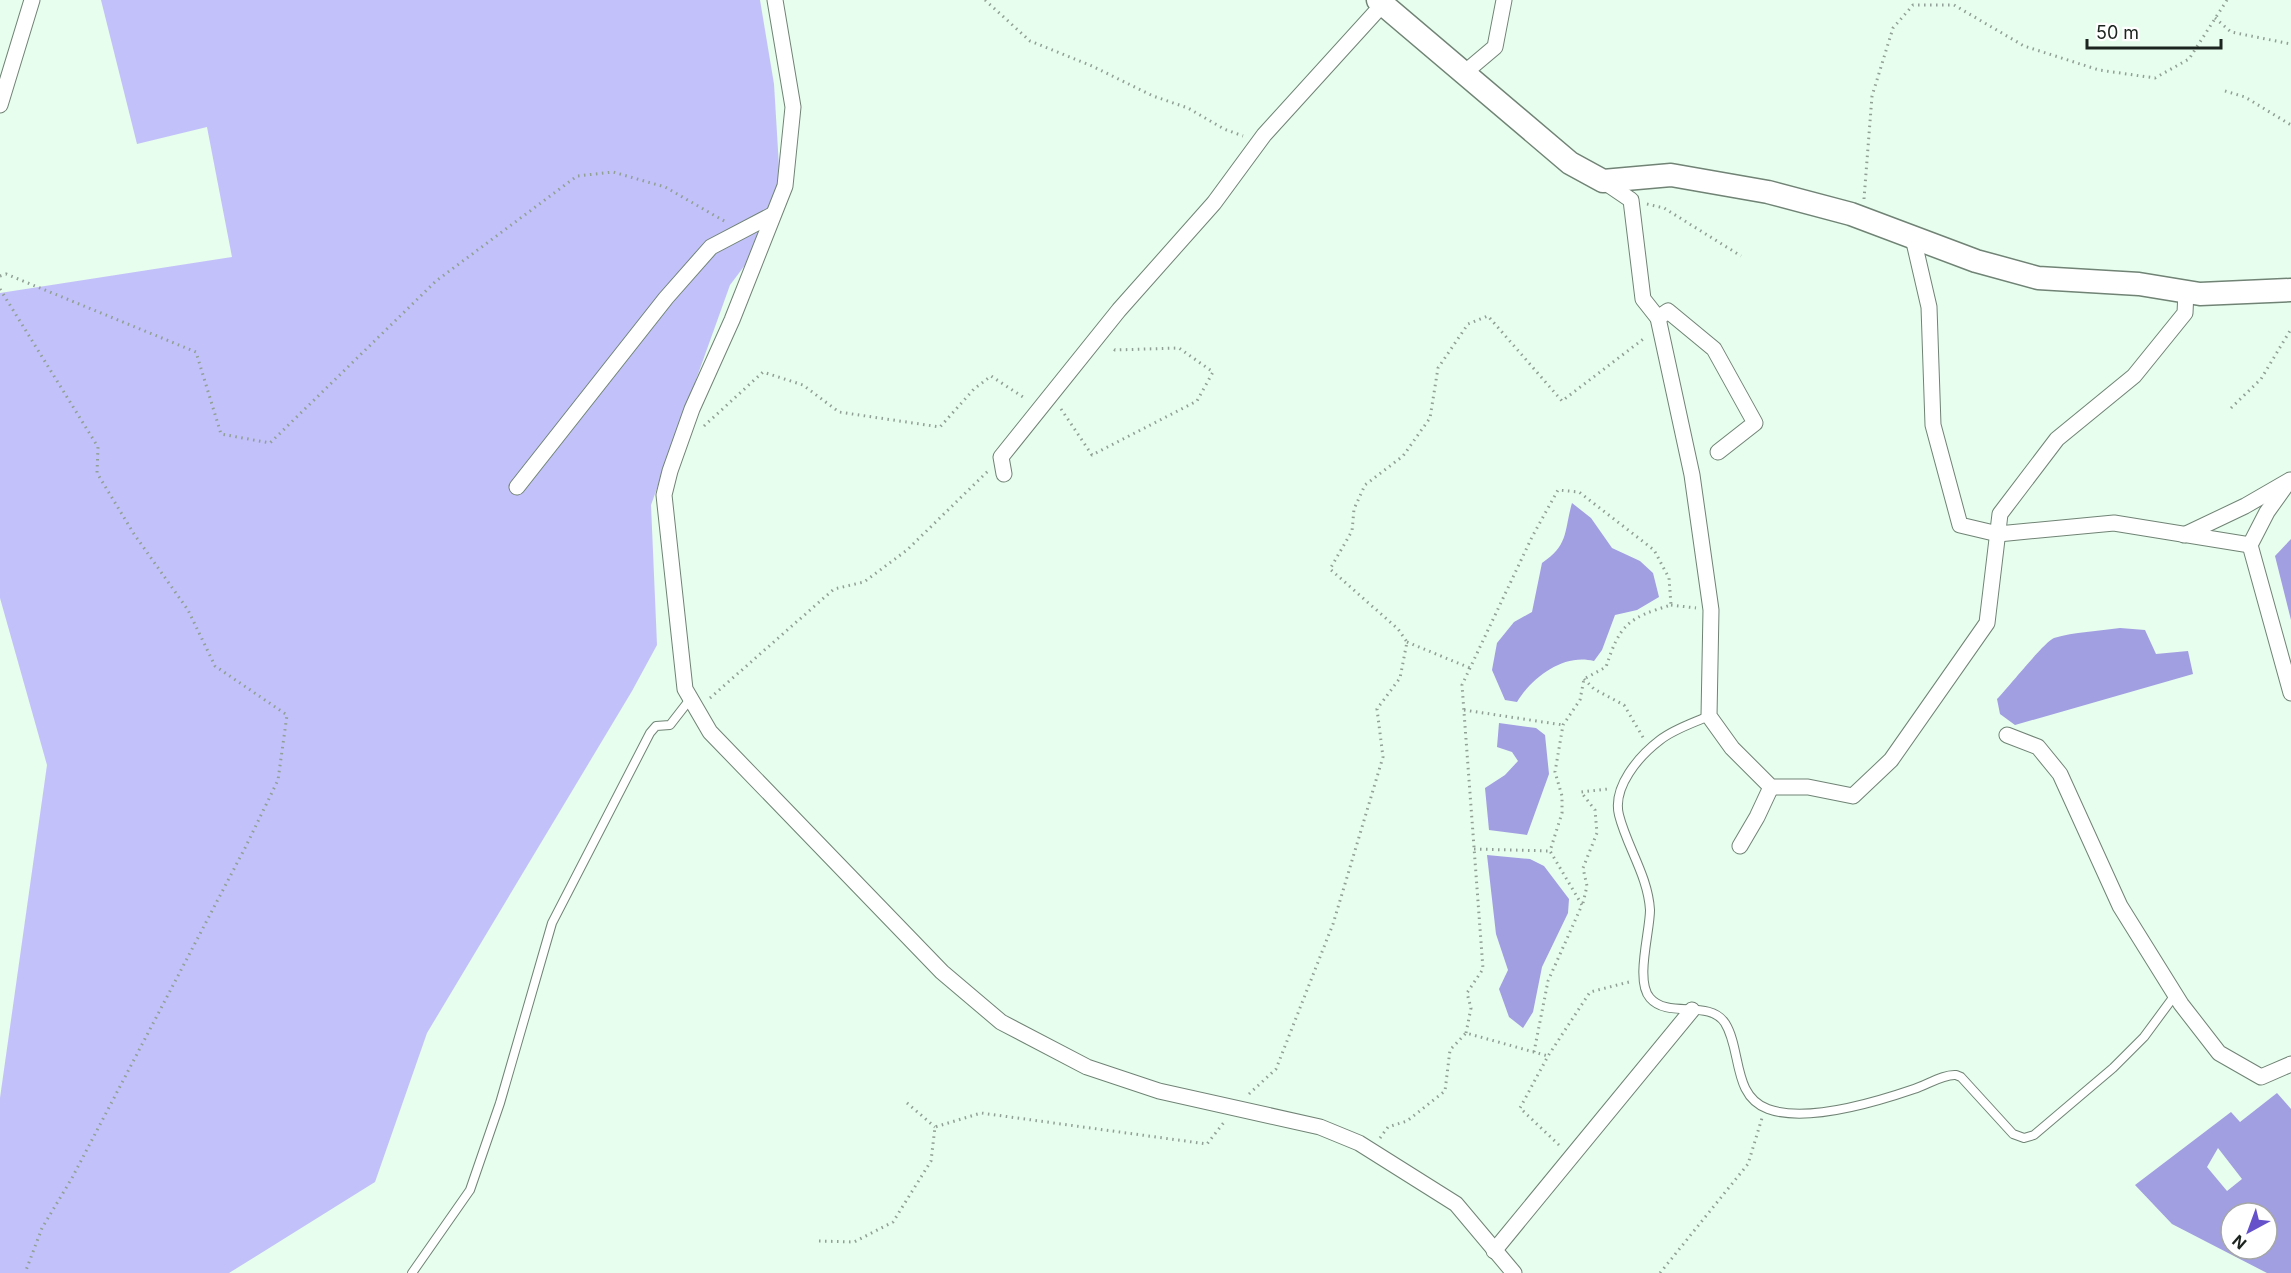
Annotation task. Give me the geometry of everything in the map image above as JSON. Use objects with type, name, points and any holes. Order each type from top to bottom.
[{"type":"street","points":[[0,105],[32,0]]},
{"type":"street","points":[[775,0],[793,107],[785,186],[732,320],[692,409],[664,495],[686,689],[710,732],[942,972],[1001,1022],[1087,1067],[1159,1091],[1320,1127],[1371,1150],[1456,1204],[1514,1273]]},
{"type":"street","points":[[1463,74],[1495,47],[1504,0]]},
{"type":"street","points":[[1004,474],[1001,457],[1098,336],[1214,203],[1259,142],[1381,2],[1570,163],[1604,181],[1631,200],[1643,299],[1659,322],[1692,475],[1711,610],[1709,716],[1732,748],[1771,787],[1808,787],[1853,796],[1891,760],[1986,623],[2000,514],[2057,439],[2134,376],[2185,313],[2186,291]]},
{"type":"street","points":[[1604,181],[1671,175],[1768,192],[1862,218],[1976,261],[2038,278],[2139,284],[2200,294],[2291,290]]},
{"type":"street","points":[[517,486],[666,298],[711,246],[772,215]]},
{"type":"street","points":[[1913,238],[1929,307],[1934,425],[1960,525],[1998,534],[2114,523],[2250,545]]},
{"type":"street","points":[[1659,322],[1668,311],[1714,349],[1755,423],[1718,452]]},
{"type":"street","points":[[2184,535],[2245,506],[2290,478]]},
{"type":"street","points":[[2290,478],[2267,512],[2250,545],[2291,693]]},
{"type":"street","points":[[2007,735],[2038,747],[2060,774],[2120,906],[2175,995],[2219,1053],[2262,1077],[2291,1064]]},
{"type":"street","points":[[1740,846],[1771,787]]},
{"type":"street","points":[[1494,1251],[1692,1010]]},
{"type":"lane","points":[[412,1273],[464,1200],[474,1179],[500,1103],[556,912],[650,733],[656,726],[670,725],[694,704]]},
{"type":"lane","points":[[1709,716],[1670,734],[1651,749],[1626,777],[1620,789],[1619,815],[1649,901],[1643,978],[1646,993],[1655,1003],[1711,1013],[1722,1019],[1730,1036],[1748,1094],[1765,1108],[1799,1114],[1832,1109],[1892,1096],[1956,1075],[1961,1077],[2013,1134],[2024,1137],[2034,1135],[2114,1068],[2144,1037],[2175,995]]},
{"type":"path","points":[[985,0],[1030,41],[1092,66],[1153,96],[1188,108],[1224,129],[1259,142]]},
{"type":"path","points":[[1862,218],[1872,96],[1893,28],[1913,5],[1954,5],[2024,46],[2098,70],[2155,78],[2188,59],[2227,0]]},
{"type":"path","points":[[2215,18],[2231,32],[2291,44]]},
{"type":"path","points":[[2225,92],[2245,97],[2291,124]]},
{"type":"path","points":[[0,276],[6,274],[196,352],[221,434],[270,443],[436,281],[577,176],[613,172],[665,187],[727,223]]},
{"type":"path","points":[[1631,200],[1664,208],[1741,256]]},
{"type":"path","points":[[0,289],[98,447],[97,473],[134,534],[188,610],[215,666],[287,715],[278,780],[246,846],[72,1178],[42,1228],[25,1273]]},
{"type":"path","points":[[1470,668],[1407,642],[1398,629],[1330,569],[1352,531],[1354,509],[1365,485],[1403,456],[1430,418],[1438,368],[1468,324],[1488,316],[1562,401],[1659,322]]},
{"type":"path","points":[[2231,408],[2261,380],[2291,329]]},
{"type":"path","points":[[1052,394],[1092,455],[1197,401],[1213,372],[1179,348],[1115,350],[1098,336]]},
{"type":"path","points":[[703,427],[763,372],[802,385],[839,412],[940,427],[974,389],[991,376],[1040,409]]},
{"type":"path","points":[[694,704],[834,589],[864,582],[907,550],[1001,457]]},
{"type":"path","points":[[1371,1150],[1388,1127],[1407,1121],[1445,1091],[1450,1050],[1466,1033],[1471,1008],[1467,993],[1483,969],[1462,685],[1532,537],[1558,490],[1579,492],[1654,550],[1669,578],[1671,606]]},
{"type":"path","points":[[1584,679],[1606,667],[1616,637],[1638,615],[1671,606],[1711,610]]},
{"type":"path","points":[[935,1127],[981,1113],[1207,1144],[1234,1108],[1276,1069],[1334,924],[1383,756],[1377,709],[1400,678],[1407,642]]},
{"type":"path","points":[[1582,905],[1550,851],[1562,813],[1562,796],[1555,772],[1563,725],[1580,700],[1584,679]]},
{"type":"path","points":[[1584,679],[1594,689],[1624,705],[1651,749]]},
{"type":"path","points":[[1464,710],[1563,725]]},
{"type":"path","points":[[1534,1052],[1548,981],[1582,905],[1587,885],[1583,868],[1597,833],[1595,810],[1581,792],[1620,789]]},
{"type":"path","points":[[1474,849],[1550,851]]},
{"type":"path","points":[[1570,1156],[1520,1108],[1548,1056],[1590,992],[1643,978]]},
{"type":"path","points":[[1466,1033],[1548,1056]]},
{"type":"path","points":[[907,1103],[935,1127]]},
{"type":"path","points":[[1660,1273],[1748,1164],[1765,1108]]},
{"type":"path","points":[[819,1241],[854,1242],[893,1222],[931,1161],[935,1127]]},
{"type":"shaded area","points":[[101,0],[760,0],[774,84],[782,216],[730,285],[651,505],[657,645],[632,691],[427,1033],[375,1182],[229,1273],[0,1273],[0,1098],[47,765],[0,598],[0,293],[232,257],[207,127],[137,144]]},
{"type":"shaded area","points":[[1572,503],[1591,518],[1612,548],[1640,561],[1653,573],[1659,597],[1637,610],[1615,615],[1602,650],[1594,661],[1583,659],[1560,664],[1540,676],[1517,702],[1505,700],[1492,670],[1497,643],[1514,622],[1532,612],[1542,563],[1557,550],[1564,537]]},
{"type":"shaded area","points":[[2291,539],[2291,620],[2275,556]]},
{"type":"shaded area","points":[[2120,628],[2145,630],[2156,654],[2188,651],[2193,674],[2015,725],[2000,714],[1997,699],[2049,641],[2070,634]]},
{"type":"shaded area","points":[[1499,723],[1536,728],[1545,735],[1549,774],[1527,835],[1489,830],[1485,788],[1505,775],[1518,761],[1512,752],[1497,747]]},
{"type":"shaded area","points":[[1487,855],[1530,859],[1544,866],[1569,899],[1568,913],[1542,967],[1533,1012],[1523,1028],[1509,1017],[1499,989],[1508,970],[1496,934]]},
{"type":"shaded area","points":[[2277,1093],[2291,1109],[2291,1273],[2267,1273],[2244,1261],[2279,1261],[2279,1201],[2219,1201],[2219,1248],[2172,1224],[2135,1185],[2231,1112],[2240,1122]],"holes":[[[2218,1148],[2242,1179],[2227,1191],[2207,1167]]]}]
